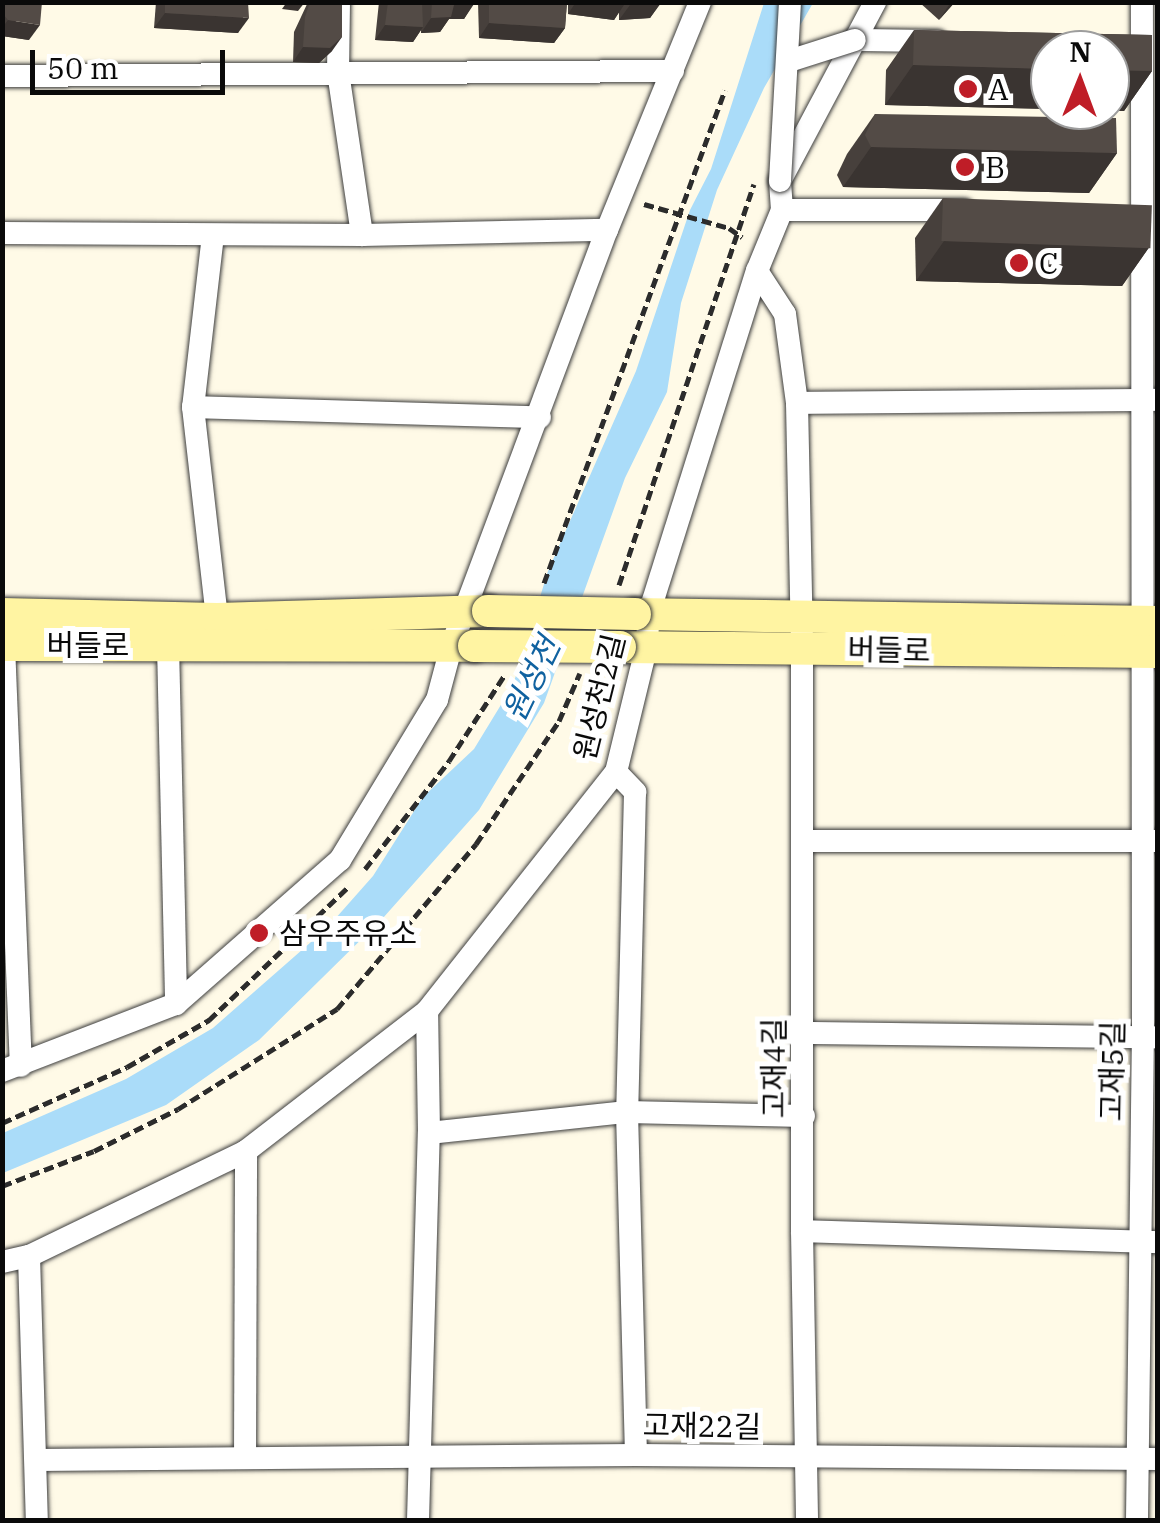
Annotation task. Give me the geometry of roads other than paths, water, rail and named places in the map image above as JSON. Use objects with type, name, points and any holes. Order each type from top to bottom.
[{"type":"street","points":[[339,2],[338,72],[362,235]]},
{"type":"street","points":[[3,645],[12,1069],[176,1004],[340,860],[437,700],[477,612],[540,417],[607,230],[700,2]]},
{"type":"street","name":"원성천2길","points":[[2,1262],[29,1256],[246,1152],[428,1012],[616,772],[633,648],[642,613],[757,270],[782,210],[780,181],[790,2]]},
{"type":"street","points":[[780,181],[875,2]]},
{"type":"street","name":"고재5길","points":[[1137,1520],[1147,1459],[1150,1036],[1150,400],[1141,210],[1142,2]]},
{"type":"street","points":[[789,61],[855,40],[970,42]]},
{"type":"street","points":[[2,76],[672,71]]},
{"type":"street","points":[[782,210],[982,210]]},
{"type":"street","points":[[2,232],[362,235],[607,230]]},
{"type":"street","points":[[213,234],[193,407],[217,619]]},
{"type":"street","name":"고재4길","points":[[757,270],[785,314],[796,402],[802,648],[802,1230],[807,1520]]},
{"type":"street","points":[[796,402],[1150,400]]},
{"type":"street","points":[[193,407],[540,417]]},
{"type":"street","name":"버들로","points":[[2,614],[217,619],[477,612],[801,615],[1149,637]]},
{"type":"street","name":"버들로","points":[[3,645],[802,648],[1149,637]]},
{"type":"street","points":[[168,645],[176,1004]]},
{"type":"street","points":[[616,772],[635,792],[627,1112],[636,1455]]},
{"type":"street","points":[[803,841],[1149,841]]},
{"type":"street","points":[[418,1520],[429,1133],[428,1012]]},
{"type":"street","points":[[804,1033],[1150,1036]]},
{"type":"street","points":[[429,1133],[627,1112],[804,1116]]},
{"type":"street","points":[[245,1456],[246,1152]]},
{"type":"street","points":[[802,1230],[1148,1242]]},
{"type":"street","points":[[29,1256],[37,1520]]},
{"type":"street","name":"고재22길","points":[[36,1460],[636,1455],[1147,1459]]},
{"type":"water","name":"원성천","points":[[764,3],[813,3],[764,88],[717,190],[681,303],[667,392],[625,478],[544,703],[479,810],[383,918],[259,1040],[166,1105],[3,1173],[3,1133],[126,1079],[213,1028],[327,928],[373,876],[423,797],[474,749],[513,685],[548,571],[636,371],[690,210],[711,169]]},
{"type":"place","name":"A","points":[[968,89]]},
{"type":"place","name":"B","points":[[965,167]]},
{"type":"place","name":"C","points":[[1019,263]]},
{"type":"place","name":"삼우주유소","points":[[259,933]]}]
